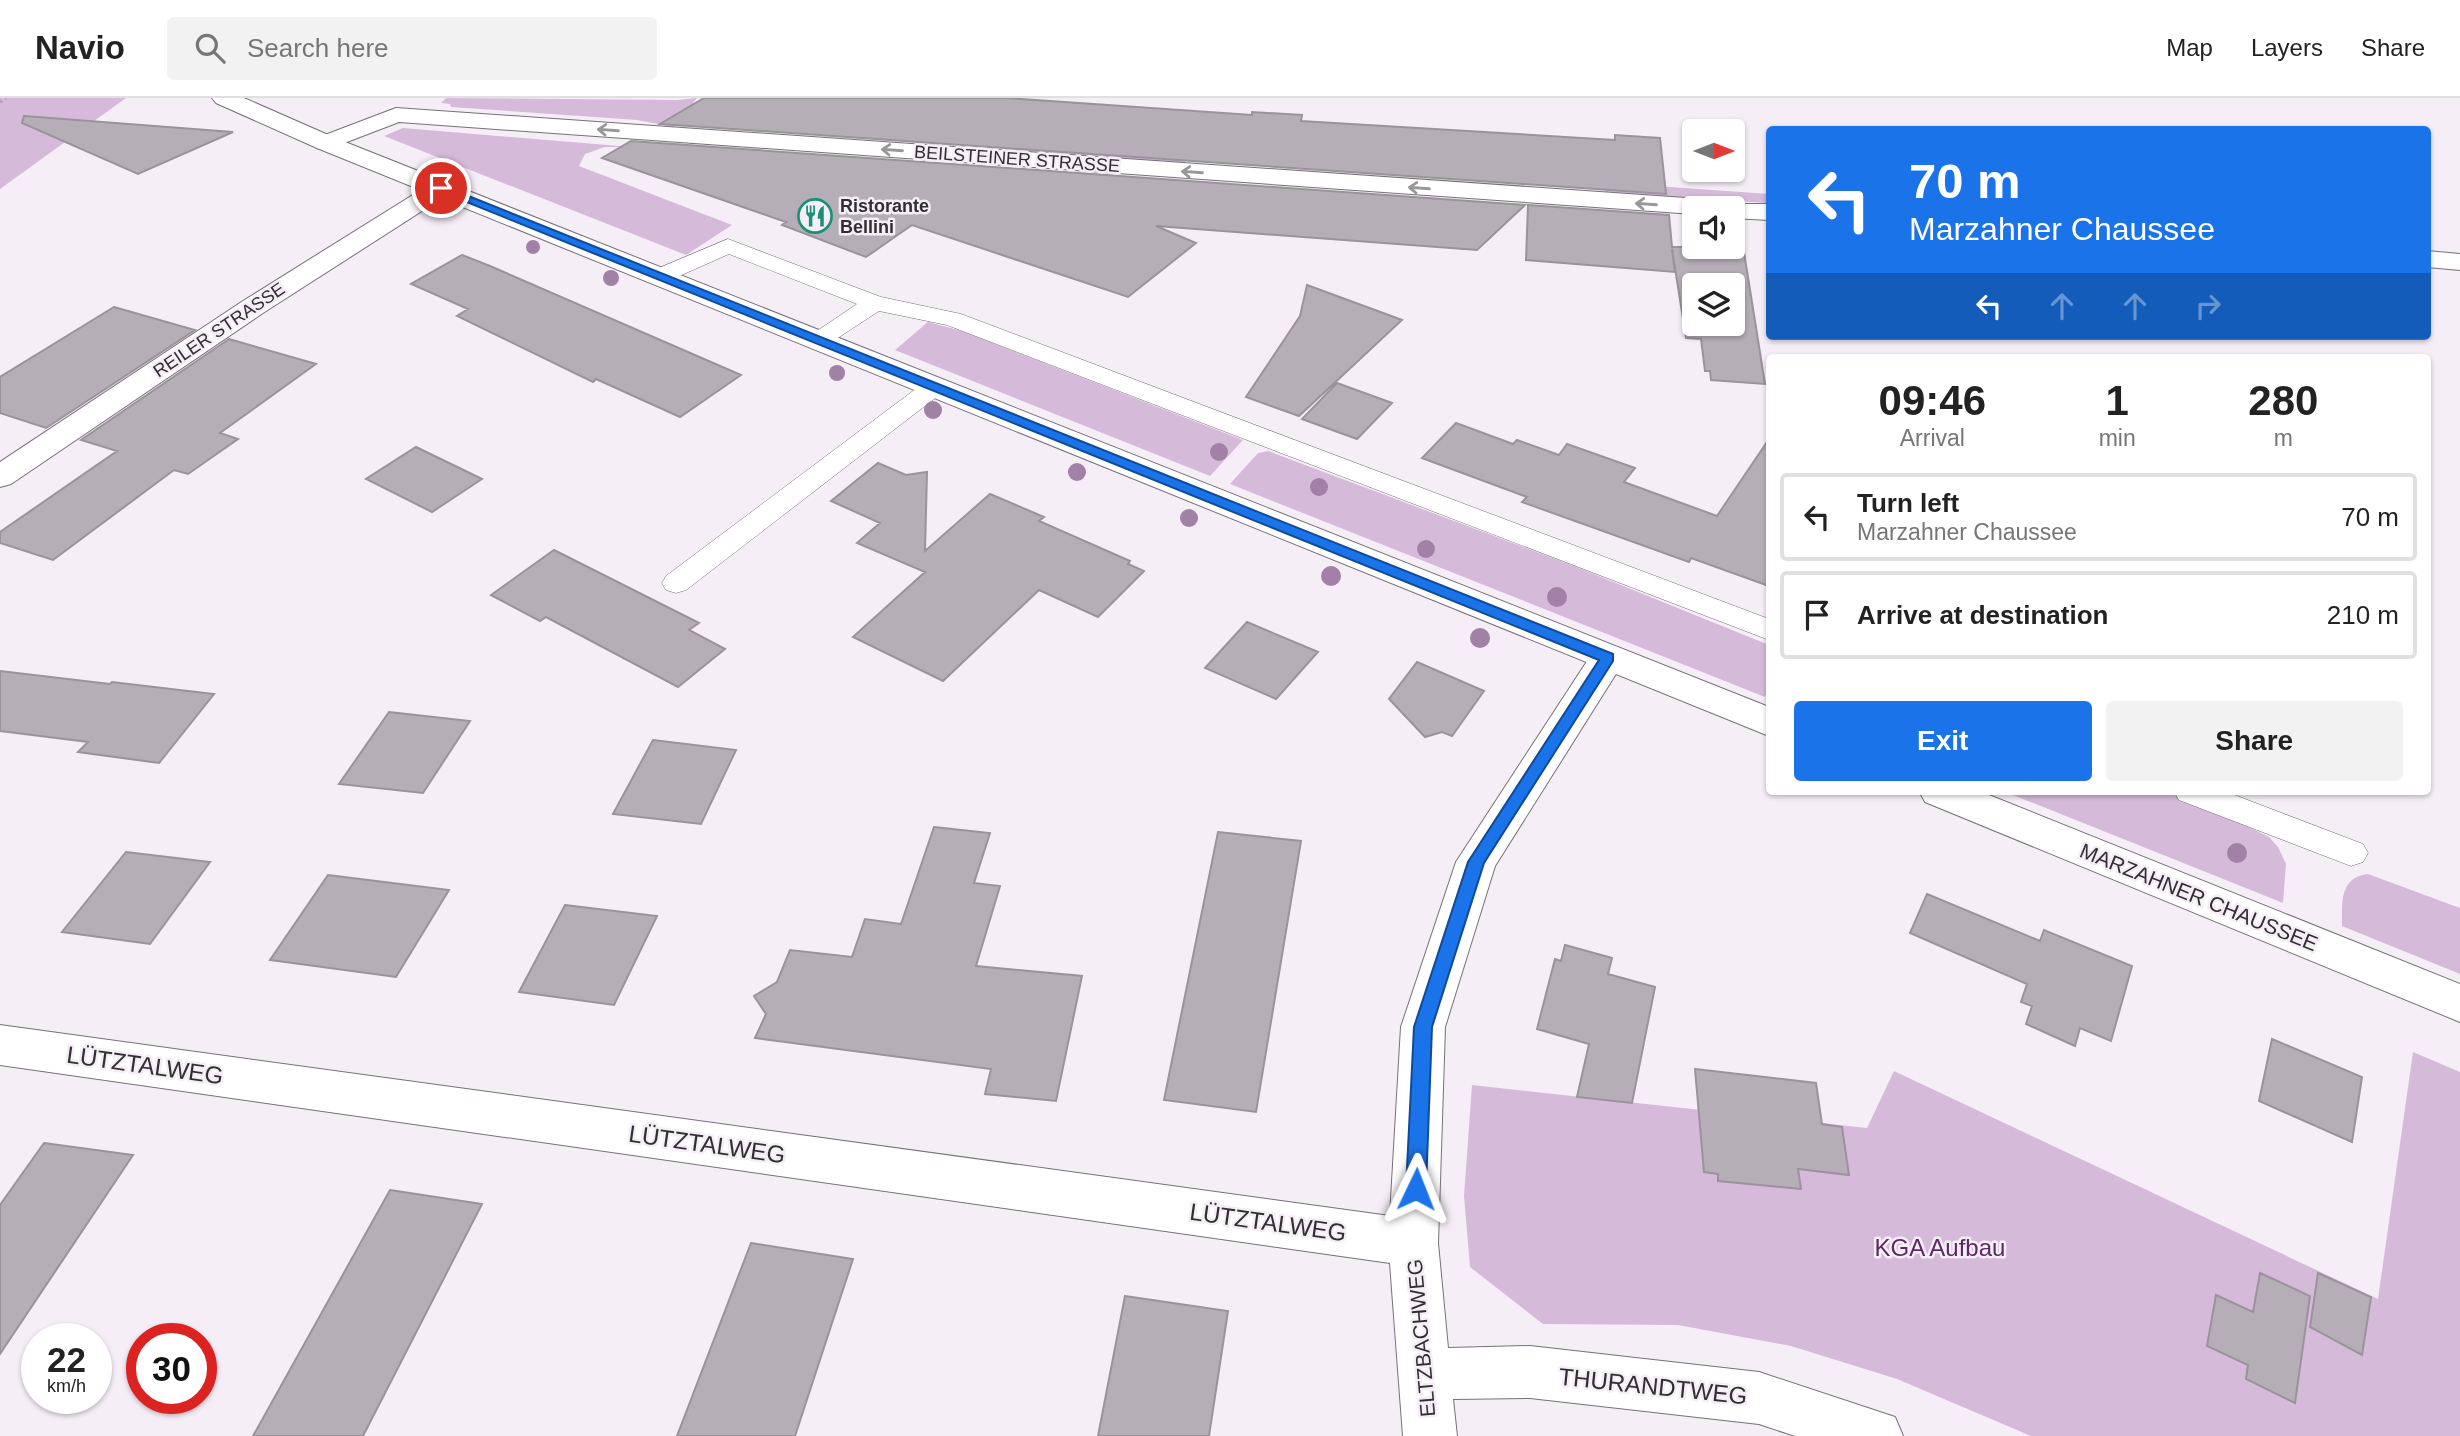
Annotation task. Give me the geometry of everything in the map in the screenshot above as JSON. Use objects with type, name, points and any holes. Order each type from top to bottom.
[{"type":"street","points":[[224,98],[326,143],[1766,721]]},
{"type":"street","name":"BEILSTEINER STRASSE","points":[[326,143],[396,114],[1682,206]]},
{"type":"street","name":"REILER STRASSE","points":[[0,477],[253,307],[441,188]]},
{"type":"street","points":[[1745,210],[1766,212]]},
{"type":"street","points":[[2431,259],[2460,262]]},
{"type":"street","name":"ELTZBACHWEG","points":[[1430,1436],[1413,1243],[1423,1027],[1476,862],[1608,658]]},
{"type":"street","name":"MARZAHNER CHAUSSEE","points":[[1948,795],[2460,1003]]},
{"type":"street","name":"LÜTZTALWEG","points":[[0,1045],[1413,1243]]},
{"type":"street","name":"THURANDTWEG","points":[[1424,1374],[1530,1372],[1759,1398],[1876,1436]]},
{"type":"lane","points":[[660,276],[728,246],[874,303],[953,319],[1766,629]]},
{"type":"lane","points":[[818,340],[874,303]]},
{"type":"lane","points":[[676,583],[934,387]]},
{"type":"lane","points":[[2200,795],[2351,853]]},
{"type":"path","points":[[0,103],[6,98]]},
{"type":"green space","points":[[0,98],[126,98],[0,189]]},
{"type":"green space","points":[[446,98],[697,98],[674,127],[637,120],[451,107],[450,104],[441,103]]},
{"type":"green space","points":[[403,128],[631,147],[605,147],[585,154],[579,166],[732,225],[686,255],[384,136]]},
{"type":"green space","points":[[1002,141],[1194,154],[1183,163],[1006,150]]},
{"type":"green space","points":[[1600,182],[1766,194],[1766,203],[1745,202],[1745,196],[1682,198],[1606,193]]},
{"type":"green space","points":[[928,322],[962,331],[1243,440],[1210,476],[895,350]]},
{"type":"green space","points":[[1268,451],[1574,566],[1766,644],[1766,695],[1765,697],[1230,484],[1258,453]]},
{"type":"green space","points":[[2013,795],[2174,795],[2212,809],[2269,837],[2278,847],[2286,864],[2283,903]]},
{"type":"green space","points":[[2368,874],[2460,908],[2460,974],[2342,926],[2344,893],[2347,886],[2359,876]]},
{"type":"green space","name":"KGA Aufbau","points":[[2413,1052],[2460,1072],[2460,1436],[2031,1436],[1897,1379],[1791,1346],[1678,1325],[1543,1324],[1470,1267],[1464,1196],[1472,1085],[1867,1128],[1894,1071],[2378,1299]]},
{"type":"building","points":[[704,98],[1007,98],[1252,115],[1252,112],[1302,115],[1301,121],[1615,140],[1615,135],[1660,138],[1666,194],[660,124]]},
{"type":"building","points":[[24,116],[233,132],[138,174],[22,123]]},
{"type":"building","points":[[631,141],[1525,205],[1477,250],[1156,226],[1196,243],[1128,297],[912,225],[866,257],[782,225],[786,222],[602,158]]},
{"type":"building","points":[[1528,205],[1669,215],[1672,247],[1682,247],[1682,259],[1745,258],[1765,384],[1711,380],[1710,371],[1705,371],[1701,339],[1686,338],[1745,336],[1745,273],[1682,273],[1682,313],[1672,249],[1675,272],[1526,260]]},
{"type":"building","points":[[462,255],[741,375],[680,417],[596,379],[593,382],[457,316],[468,309],[411,284]]},
{"type":"building","points":[[1307,285],[1402,320],[1299,416],[1246,397],[1300,316]]},
{"type":"building","points":[[114,307],[195,330],[46,428],[0,413],[0,377]]},
{"type":"building","points":[[229,339],[316,364],[220,433],[238,439],[188,474],[174,470],[53,560],[0,543],[0,532],[117,451],[81,440]]},
{"type":"building","points":[[1337,383],[1392,403],[1357,439],[1302,419]]},
{"type":"building","points":[[1456,423],[1513,444],[1517,440],[1559,455],[1567,444],[1635,468],[1624,482],[1717,516],[1766,443],[1766,585],[1691,558],[1689,562],[1522,502],[1527,497],[1422,458]]},
{"type":"building","points":[[416,447],[482,479],[432,512],[366,479]]},
{"type":"building","points":[[878,463],[906,475],[927,472],[925,551],[990,494],[1044,517],[1039,521],[1130,561],[1128,564],[1144,571],[1098,617],[1039,590],[943,681],[853,637],[925,572],[857,543],[880,523],[831,501]]},
{"type":"building","points":[[554,550],[699,623],[689,630],[725,649],[678,687],[546,617],[540,621],[491,595]]},
{"type":"building","points":[[1247,622],[1318,652],[1276,699],[1205,668]]},
{"type":"building","points":[[1417,662],[1484,691],[1452,736],[1442,732],[1425,737],[1389,699]]},
{"type":"building","points":[[0,671],[214,694],[159,763],[78,752],[88,742],[0,731]]},
{"type":"building","points":[[389,712],[470,721],[423,793],[339,784]]},
{"type":"building","points":[[653,740],[736,750],[701,824],[613,814]]},
{"type":"building","points":[[934,827],[990,833],[974,883],[1000,886],[976,966],[1082,976],[1056,1101],[985,1094],[991,1069],[755,1038],[766,1014],[754,996],[777,982],[790,950],[852,957],[865,919],[901,924]]},
{"type":"building","points":[[1218,832],[1301,841],[1256,1112],[1164,1100]]},
{"type":"building","points":[[126,852],[210,862],[150,944],[62,932]]},
{"type":"building","points":[[328,875],[449,890],[396,977],[270,960]]},
{"type":"building","points":[[1927,894],[2040,941],[2044,930],[2132,966],[2111,1041],[2080,1028],[2075,1046],[2026,1024],[2032,1006],[2021,1002],[2027,984],[1910,933]]},
{"type":"building","points":[[565,905],[657,916],[614,1005],[519,992]]},
{"type":"building","points":[[1565,945],[1612,958],[1608,974],[1655,987],[1632,1103],[1577,1097],[1589,1044],[1537,1029],[1555,959],[1561,961]]},
{"type":"building","points":[[2272,1039],[2362,1077],[2352,1142],[2259,1101]]},
{"type":"building","points":[[1695,1069],[1816,1083],[1822,1124],[1842,1127],[1849,1175],[1798,1169],[1801,1189],[1718,1181],[1718,1174],[1704,1172]]},
{"type":"building","points":[[44,1143],[133,1155],[0,1354],[0,1205]]},
{"type":"building","points":[[390,1190],[482,1204],[363,1436],[253,1436]]},
{"type":"building","points":[[751,1243],[853,1259],[795,1436],[677,1436]]},
{"type":"building","points":[[2260,1273],[2310,1296],[2295,1403],[2246,1379],[2248,1365],[2207,1346],[2216,1295],[2253,1312]]},
{"type":"building","points":[[2318,1273],[2371,1297],[2362,1355],[2310,1327]]},
{"type":"building","points":[[1125,1296],[1228,1311],[1209,1436],[1098,1436]]},
{"type":"place","name":"Ristorante Bellini","points":[[815,216]]},
{"type":"route","points":[[441,188],[1608,658],[1476,862],[1423,1027],[1416,1189]]}]
